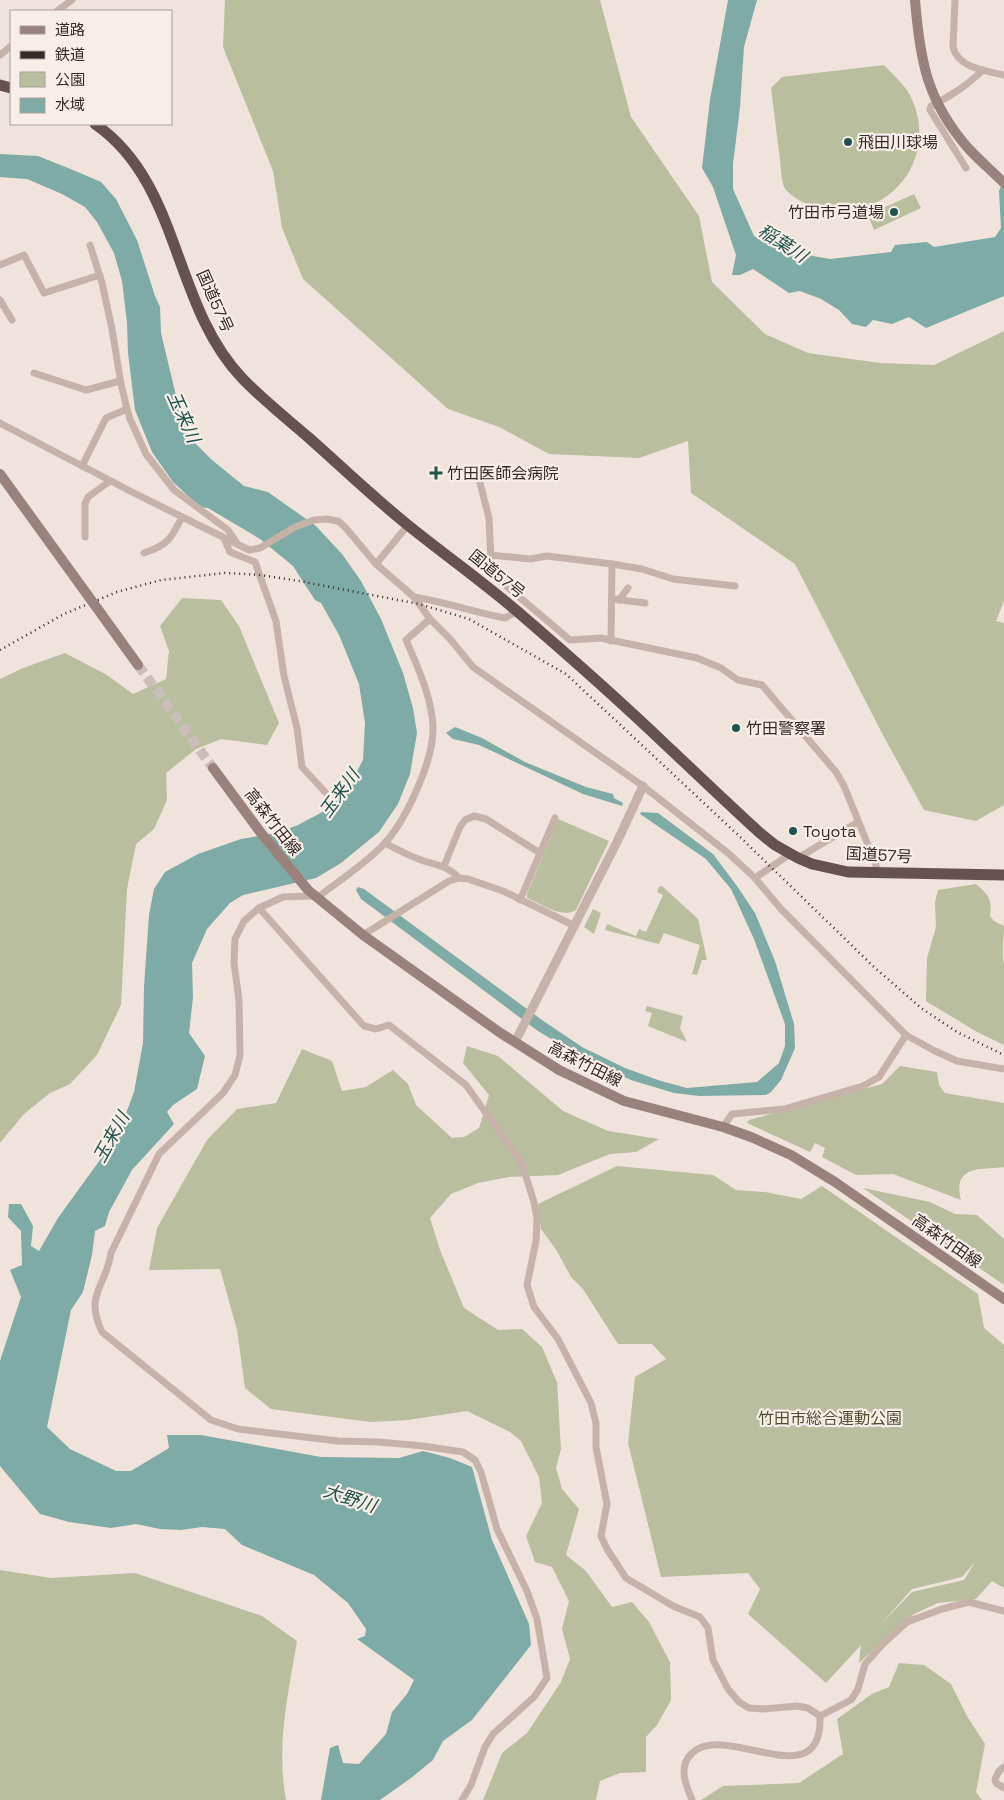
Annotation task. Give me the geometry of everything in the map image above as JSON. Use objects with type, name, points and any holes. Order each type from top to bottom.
[{"type":"highway","name":"国道57号","points":[[96,125],[124,149],[146,181],[167,226],[200,313],[218,348],[255,391],[408,525],[518,611],[760,833],[794,856],[828,868],[848,872],[1004,874]]},
{"type":"main road","points":[[915,0],[921,56],[927,82],[936,103],[954,131],[969,149],[1004,183]]},
{"type":"main road","points":[[0,474],[138,665]]},
{"type":"main road","name":"高森竹田線","points":[[212,768],[250,819],[308,890],[362,935],[515,1042],[559,1070],[624,1101],[723,1127],[778,1148],[807,1164],[1004,1299]]},
{"type":"street","points":[[58,10],[72,0]]},
{"type":"street","points":[[955,0],[953,49],[963,62],[1004,75]]},
{"type":"street","points":[[0,55],[10,47]]},
{"type":"street","points":[[966,168],[930,110],[931,106],[945,100],[966,86],[984,70]]},
{"type":"street","points":[[90,245],[100,275],[127,409],[146,454],[174,490],[228,530],[236,544]]},
{"type":"street","points":[[0,265],[24,255],[44,293],[100,275]]},
{"type":"street","points":[[0,300],[12,320]]},
{"type":"street","points":[[34,374],[86,390],[120,381]]},
{"type":"street","points":[[82,466],[106,418],[127,409]]},
{"type":"street","points":[[0,423],[248,550],[260,548],[295,528],[314,520],[338,521],[376,564],[414,597],[430,619],[450,639],[473,667],[643,786],[728,853],[755,878],[781,909],[906,1035],[933,1050],[957,1060],[1004,1069]]},
{"type":"street","points":[[478,475],[489,518],[490,555],[497,578],[570,640],[601,638],[697,658],[721,668],[738,680],[762,685],[836,772],[844,786],[878,873]]},
{"type":"street","points":[[85,537],[85,504],[88,497],[110,481]]},
{"type":"street","points":[[144,553],[156,549],[172,537],[182,517]]},
{"type":"street","points":[[376,564],[408,525]]},
{"type":"street","points":[[224,538],[230,552],[255,562],[261,575],[276,621],[284,676],[297,728],[302,767],[325,792]]},
{"type":"street","points":[[490,555],[530,559],[547,556],[612,564],[673,579],[735,586]]},
{"type":"street","points":[[611,641],[616,600],[612,564]]},
{"type":"street","points":[[616,600],[628,588]]},
{"type":"street","points":[[414,597],[505,618],[518,611]]},
{"type":"street","points":[[616,600],[646,603]]},
{"type":"street","points":[[430,619],[406,640],[420,672],[433,728],[426,766],[404,816],[385,843],[318,898],[308,896],[283,897],[259,908],[244,920],[235,939],[234,963],[239,1000],[240,1055],[236,1075],[223,1093],[159,1154],[111,1253],[109,1268],[99,1284],[94,1304],[96,1318],[102,1332],[211,1420],[238,1429],[338,1441],[423,1446],[462,1452],[475,1460],[481,1472],[497,1529],[527,1591],[538,1619],[547,1678],[534,1697],[493,1734],[485,1747],[471,1785],[462,1800]]},
{"type":"street","points":[[515,1042],[592,889],[618,842],[643,786]]},
{"type":"street","points":[[444,866],[460,827],[465,820],[474,816],[486,819],[540,853]]},
{"type":"street","points":[[520,900],[555,818]]},
{"type":"street","points":[[755,878],[858,822]]},
{"type":"street","points":[[385,843],[420,860],[444,866],[459,878]]},
{"type":"street","points":[[362,935],[449,881],[459,878],[503,891],[575,926]]},
{"type":"street","points":[[259,908],[364,1026],[376,1029],[390,1026],[466,1085],[522,1164],[534,1202],[537,1219],[536,1241],[527,1285],[534,1307],[558,1339],[591,1402],[596,1423],[596,1447],[607,1504],[601,1536],[626,1578],[673,1606],[700,1617],[708,1628],[713,1660],[728,1688],[739,1702],[749,1708],[763,1709],[797,1706],[808,1708],[820,1716]]},
{"type":"street","points":[[723,1127],[732,1114],[784,1109],[863,1086],[879,1077],[906,1035]]},
{"type":"street","points":[[820,1716],[851,1700],[858,1689],[865,1664],[907,1622],[942,1609],[969,1602],[1004,1611]]},
{"type":"street","points":[[692,1800],[686,1785],[683,1767],[688,1757],[696,1748],[704,1745],[733,1748],[794,1760],[804,1757],[815,1747],[820,1731],[820,1716]]},
{"type":"street","points":[[1004,1767],[999,1771],[995,1779],[996,1784],[1004,1788]]},
{"type":"green space","points":[[225,0],[600,0],[631,117],[699,216],[712,282],[765,334],[808,353],[880,363],[934,365],[1004,331],[1004,601],[996,621],[1004,623],[1004,805],[976,821],[924,810],[795,564],[691,493],[688,441],[639,458],[549,454],[499,427],[448,409],[303,279],[282,228],[273,171],[223,47]]},
{"type":"green space","name":"飛田川球場","points":[[884,65],[902,84],[911,97],[919,123],[918,148],[910,170],[896,188],[878,202],[855,210],[831,211],[805,203],[793,196],[786,190],[782,181],[771,88],[782,77]]},
{"type":"green space","name":"竹田市弓道場","points":[[914,194],[921,208],[874,230],[868,215]]},
{"type":"green space","points":[[182,598],[221,600],[239,626],[279,723],[267,745],[221,739],[196,749],[166,773],[167,800],[154,829],[136,844],[127,889],[121,1005],[97,1055],[70,1084],[50,1093],[24,1114],[0,1143],[0,679],[23,668],[65,653],[107,675],[133,694],[166,679],[169,651],[160,626]]},
{"type":"green space","points":[[558,819],[609,841],[576,910],[564,913],[545,907],[527,898]]},
{"type":"green space","points":[[976,884],[989,898],[990,916],[994,921],[1004,926],[1004,1045],[977,1032],[926,1001],[927,958],[936,927],[935,902],[938,890]]},
{"type":"green space","points":[[662,886],[698,919],[707,960],[702,960],[697,975],[692,974],[700,945],[664,933],[659,944],[605,930],[607,924],[636,936],[639,929],[646,932],[663,895],[657,892],[659,887]]},
{"type":"green space","points":[[593,909],[601,913],[594,934],[584,927]]},
{"type":"green space","points":[[647,1006],[683,1016],[680,1028],[687,1042],[648,1026],[652,1013],[645,1011]]},
{"type":"green space","points":[[467,1046],[498,1056],[563,1111],[608,1131],[659,1139],[636,1152],[610,1154],[558,1175],[509,1177],[478,1183],[451,1194],[430,1218],[440,1250],[464,1308],[498,1330],[522,1329],[542,1347],[557,1382],[561,1449],[556,1468],[562,1489],[579,1509],[566,1555],[586,1571],[612,1607],[632,1602],[649,1622],[670,1662],[671,1700],[657,1725],[646,1737],[646,1772],[620,1773],[600,1781],[596,1800],[483,1800],[502,1753],[527,1733],[561,1682],[570,1659],[562,1629],[569,1601],[552,1567],[535,1562],[526,1536],[542,1503],[539,1477],[521,1441],[510,1432],[467,1411],[408,1420],[370,1422],[271,1409],[245,1388],[237,1330],[220,1269],[149,1270],[157,1228],[207,1140],[237,1109],[276,1103],[302,1049],[332,1061],[342,1091],[366,1087],[393,1070],[408,1084],[416,1105],[452,1138],[464,1137],[479,1128],[489,1095],[463,1063]]},
{"type":"green space","points":[[900,1066],[937,1072],[939,1085],[945,1093],[1004,1103],[1004,1167],[977,1170],[964,1175],[959,1189],[961,1200],[893,1174],[856,1175],[822,1157],[825,1148],[815,1143],[810,1152],[747,1123],[749,1120],[882,1084]]},
{"type":"green space","name":"竹田市総合運動公園","points":[[617,1166],[713,1175],[736,1190],[765,1192],[801,1199],[822,1186],[978,1294],[984,1328],[1004,1345],[1004,1588],[992,1581],[976,1599],[938,1603],[914,1614],[859,1663],[861,1645],[826,1683],[748,1614],[760,1589],[748,1573],[661,1577],[628,1443],[635,1377],[666,1359],[652,1344],[618,1344],[583,1289],[571,1277],[557,1251],[541,1229],[538,1204]],"holes":[[[975,1562],[964,1580],[912,1592],[881,1624],[912,1589],[962,1577]]]},
{"type":"green space","points":[[863,1188],[930,1202],[955,1214],[977,1215],[1004,1239],[1004,1285]]},
{"type":"green space","points":[[0,1570],[51,1578],[135,1573],[262,1616],[297,1641],[284,1720],[282,1760],[286,1800],[0,1800]]},
{"type":"green space","points":[[899,1663],[924,1665],[951,1684],[967,1716],[985,1744],[976,1792],[982,1800],[701,1800],[723,1786],[799,1783],[843,1754],[837,1719],[872,1694],[889,1687]]},
{"type":"water","points":[[728,0],[757,0],[744,47],[740,107],[733,164],[733,189],[754,236],[785,251],[830,259],[891,252],[895,245],[927,242],[934,247],[995,237],[1001,228],[999,191],[1004,179],[1004,296],[926,328],[909,317],[892,324],[873,320],[866,327],[852,324],[839,310],[821,299],[800,291],[789,293],[753,269],[740,275],[732,275],[736,255],[713,187],[702,168],[710,100]]},
{"type":"water","name":"大野川","points":[[0,154],[38,156],[101,182],[116,199],[137,240],[160,307],[161,333],[178,404],[192,440],[212,460],[244,486],[268,492],[316,526],[342,554],[361,581],[381,619],[403,673],[413,708],[417,733],[410,774],[398,804],[379,832],[341,863],[316,878],[243,895],[230,903],[207,929],[192,963],[193,997],[189,1033],[205,1056],[197,1089],[173,1105],[167,1112],[174,1124],[132,1170],[109,1212],[105,1226],[95,1231],[92,1255],[83,1292],[71,1310],[47,1427],[70,1449],[116,1471],[131,1471],[169,1448],[167,1435],[201,1435],[321,1457],[399,1458],[423,1451],[450,1458],[472,1467],[492,1540],[529,1624],[531,1645],[472,1720],[443,1741],[433,1760],[380,1800],[321,1800],[330,1748],[338,1745],[343,1763],[359,1764],[386,1734],[392,1712],[407,1694],[414,1680],[357,1639],[365,1636],[366,1629],[348,1603],[314,1575],[242,1545],[225,1529],[202,1527],[181,1530],[160,1529],[136,1524],[111,1528],[69,1522],[40,1514],[0,1466],[0,1361],[21,1297],[10,1270],[22,1265],[21,1231],[8,1217],[9,1204],[21,1204],[33,1226],[31,1246],[39,1251],[58,1218],[118,1135],[134,1092],[143,1043],[144,987],[149,915],[154,889],[165,872],[198,854],[241,839],[276,833],[298,825],[328,809],[350,784],[363,760],[365,723],[359,684],[339,635],[321,603],[315,600],[293,566],[260,539],[208,508],[200,507],[173,482],[152,452],[135,410],[122,281],[114,253],[97,222],[85,207],[62,194],[27,179],[0,177]]},
{"type":"water","points":[[455,727],[482,738],[525,762],[586,787],[613,794],[614,798],[623,803],[622,806],[583,794],[479,745],[453,739],[446,733]]},
{"type":"water","points":[[641,812],[658,813],[713,854],[755,913],[775,961],[794,1024],[795,1048],[781,1080],[766,1095],[700,1096],[674,1093],[631,1080],[583,1058],[538,1031],[361,899],[356,890],[358,887],[364,889],[542,1020],[582,1047],[625,1068],[687,1088],[757,1082],[779,1063],[785,1046],[785,1024],[754,939],[731,889],[706,859],[640,814]]},
{"type":"tunnel","points":[[138,665],[213,768]]},
{"type":"railway","points":[[0,650],[64,614],[117,592],[161,580],[225,573],[261,575],[299,581],[419,604],[469,619],[566,674],[738,835],[873,966],[921,1008],[957,1032],[1004,1055]]},
{"type":"place","name":"飛田川球場","points":[[848,142]]},
{"type":"place","name":"竹田市弓道場","points":[[894,212]]},
{"type":"place","name":"竹田医師会病院","points":[[436,473]]},
{"type":"place","name":"竹田警察署","points":[[736,728]]},
{"type":"place","name":"Toyota","points":[[793,831]]},
{"type":"water label","name":"稲葉川","points":[[783,243]]},
{"type":"water label","name":"玉来川","points":[[184,417]]},
{"type":"water label","name":"玉来川","points":[[339,793]]},
{"type":"water label","name":"玉来川","points":[[111,1137]]}]
